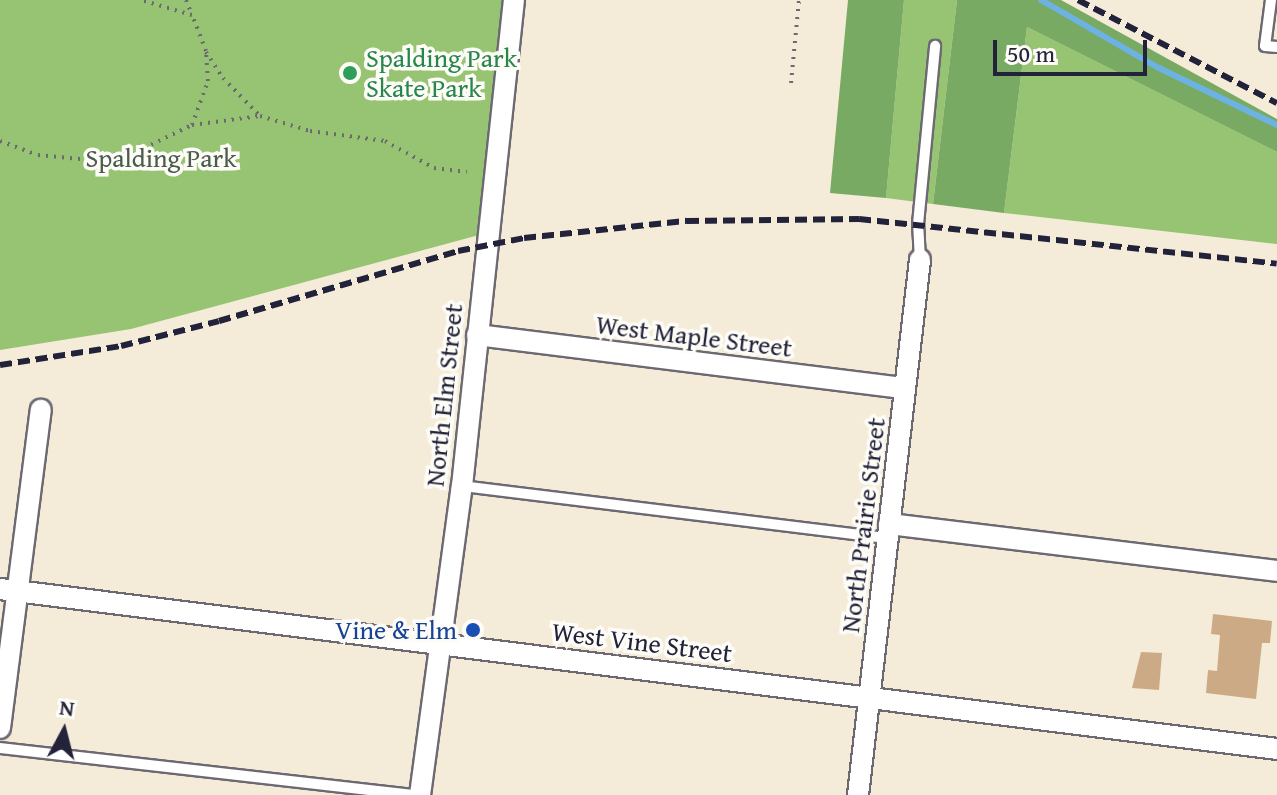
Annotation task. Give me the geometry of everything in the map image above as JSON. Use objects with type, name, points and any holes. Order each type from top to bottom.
[{"type":"street","name":"North Elm Street","points":[[420,795],[462,486],[514,0]]},
{"type":"street","name":"North Prairie Street","points":[[858,795],[920,260]]},
{"type":"street","name":"West Maple Street","points":[[477,335],[905,388]]},
{"type":"street","points":[[0,728],[8,590],[19,565],[41,410]]},
{"type":"street","points":[[889,531],[1277,571]]},
{"type":"street","name":"West Vine Street","points":[[8,590],[1277,749]]},
{"type":"lane","points":[[1271,0],[1265,46],[1277,47]]},
{"type":"lane","points":[[920,260],[918,224],[935,46]]},
{"type":"lane","points":[[462,486],[889,531]]},
{"type":"lane","points":[[0,748],[410,795]]},
{"type":"path","points":[[141,0],[192,15]]},
{"type":"path","points":[[186,0],[206,51],[223,78],[260,116]]},
{"type":"path","points":[[791,83],[799,0]]},
{"type":"path","points":[[192,125],[208,81],[206,51]]},
{"type":"path","points":[[0,141],[38,155],[91,160],[144,148],[192,125],[260,116],[310,131],[385,141],[434,168],[467,172]]},
{"type":"green space","name":"Spalding Park","points":[[0,0],[512,0],[479,235],[131,329],[0,350]]},
{"type":"green space","points":[[848,0],[904,0],[886,198],[830,193]]},
{"type":"green space","points":[[904,0],[957,0],[933,204],[886,198]]},
{"type":"green space","points":[[957,0],[1061,0],[1277,119],[1277,152],[1027,27],[1004,213],[933,204]]},
{"type":"green space","points":[[1027,27],[1277,152],[1277,244],[1004,213]]},
{"type":"building","points":[[1213,614],[1272,621],[1270,643],[1262,643],[1256,699],[1206,693],[1208,670],[1217,671],[1220,635],[1211,634]]},
{"type":"building","points":[[1141,652],[1162,653],[1159,690],[1132,688]]},
{"type":"waterway","points":[[1041,0],[1159,68],[1277,125]]},
{"type":"railway","points":[[1078,0],[1277,103]]},
{"type":"railway","points":[[0,365],[121,346],[219,321],[458,251],[524,238],[687,221],[859,219],[1277,264]]},
{"type":"place","name":"Spalding Park Skate Park","points":[[350,73]]},
{"type":"place","name":"Vine & Elm","points":[[473,630]]}]
